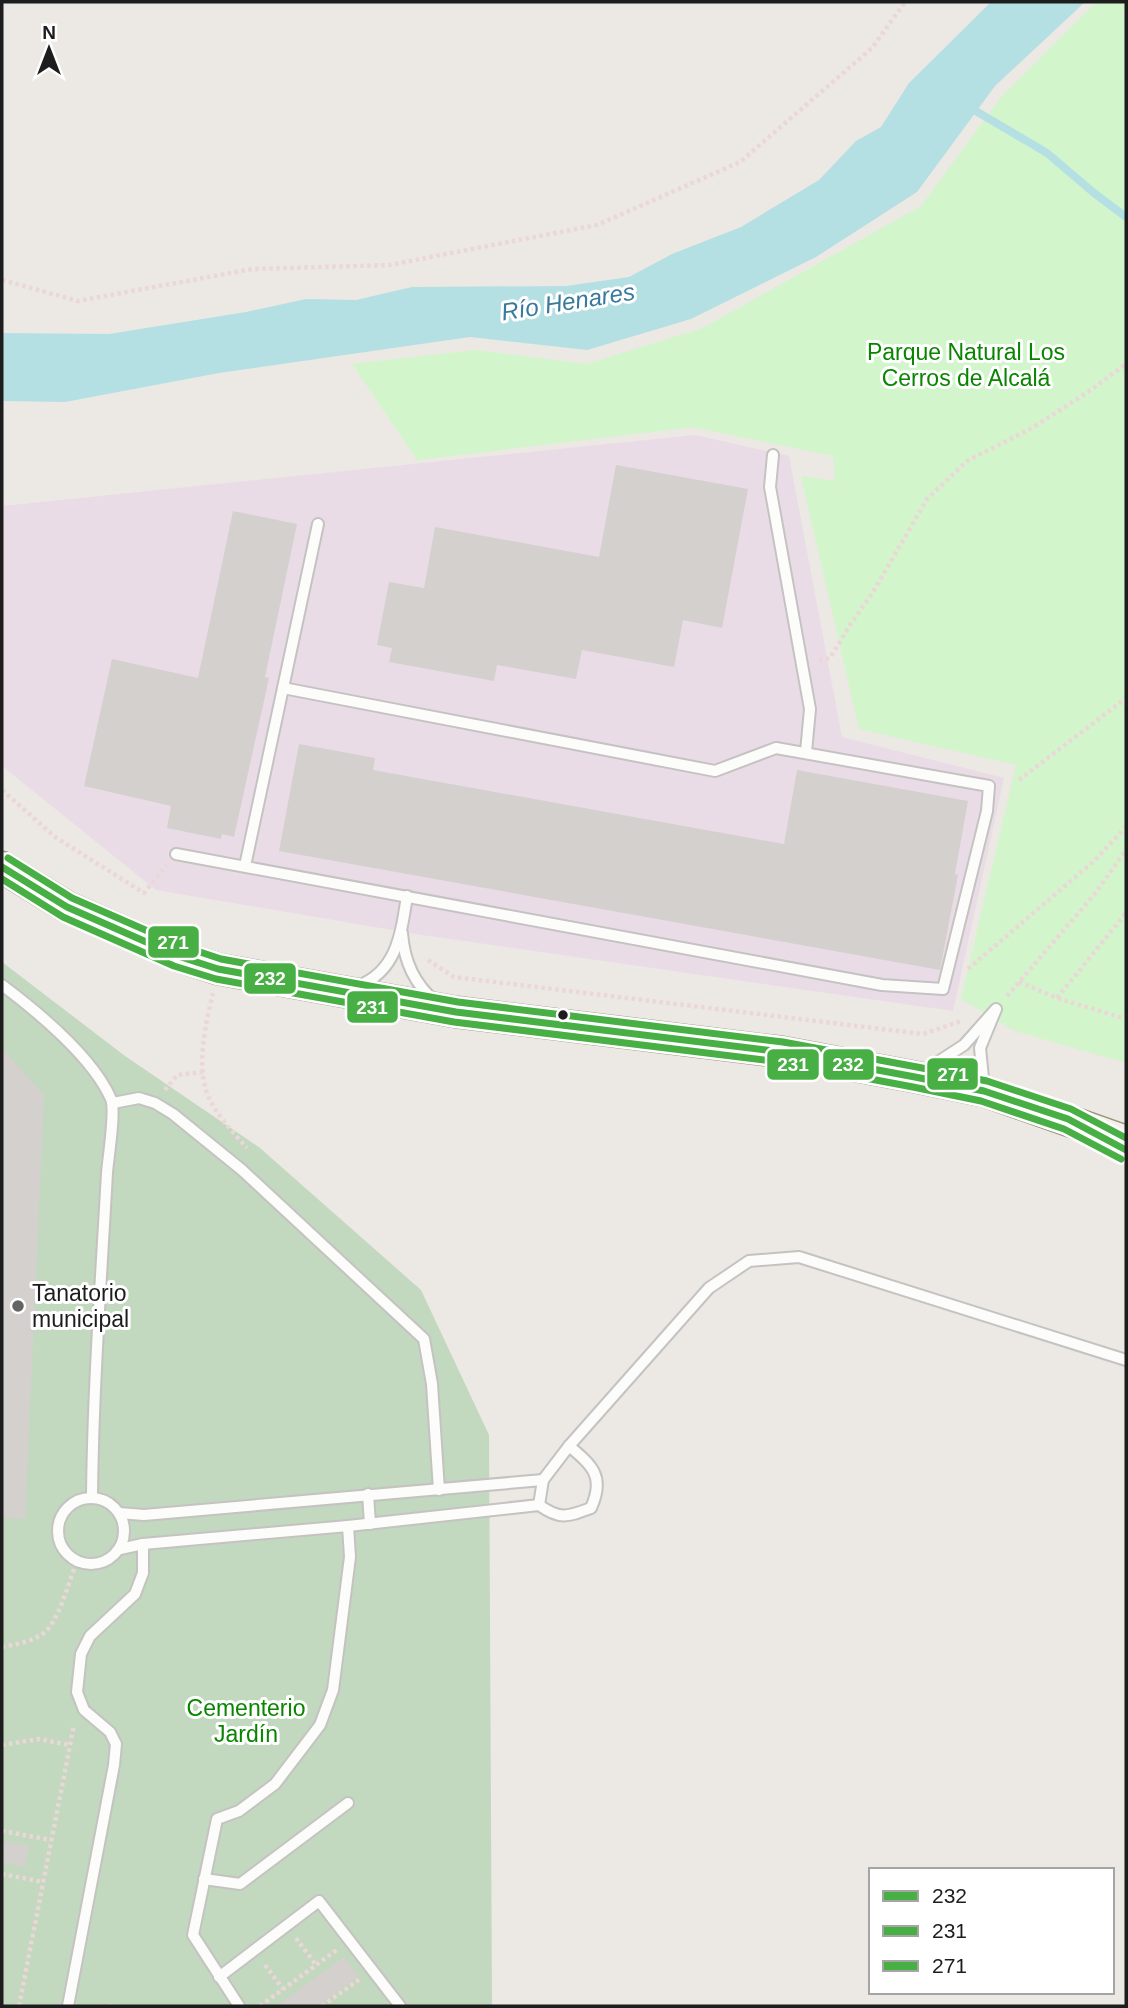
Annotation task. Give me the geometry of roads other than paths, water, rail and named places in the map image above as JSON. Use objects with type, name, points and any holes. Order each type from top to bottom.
[{"type":"main road","points":[[2,867],[68,907],[178,956],[218,969],[456,1012],[782,1052],[915,1077],[984,1091],[1126,1141]]},
{"type":"main road","points":[[1068,1119],[1126,1150]]},
{"type":"lane","points":[[773,455],[771,487],[810,709],[806,752]]},
{"type":"lane","points":[[245,866],[318,524]]},
{"type":"lane","points":[[176,854],[882,985],[943,989],[987,811],[989,786],[776,748],[715,771],[283,688]]},
{"type":"lane","points":[[407,896],[402,930],[403,948],[414,979],[432,999],[456,1012]]},
{"type":"lane","points":[[342,993],[373,980],[385,970],[402,930]]},
{"type":"lane","points":[[2,985],[29,1006],[95,1070],[113,1102],[93,1435],[92,1498]]},
{"type":"lane","points":[[915,1077],[964,1045],[996,1009],[980,1048],[984,1091]]},
{"type":"lane","points":[[113,1102],[139,1098],[155,1103],[173,1114],[242,1170],[424,1339],[432,1384],[439,1490]]},
{"type":"lane","points":[[539,1505],[542,1480],[569,1446],[709,1288],[749,1261],[799,1257],[1126,1360]]},
{"type":"lane","points":[[120,1549],[143,1544],[370,1524],[539,1505],[554,1516],[573,1515],[591,1508],[598,1492],[596,1478],[589,1463],[569,1446]]},
{"type":"lane","points":[[119,1513],[144,1515],[542,1480]]},
{"type":"lane","points":[[368,1494],[370,1524]]},
{"type":"lane","points":[[92,1498],[112,1505],[119,1513],[125,1531],[120,1549],[112,1558],[101,1564],[77,1562],[66,1554],[59,1543],[57,1530],[60,1517],[68,1507],[79,1500],[92,1498]]},
{"type":"lane","points":[[239,2006],[193,1935],[217,1819],[239,1811],[275,1784],[320,1725],[333,1690],[349,1557],[348,1526]]},
{"type":"lane","points":[[68,2006],[112,1778],[116,1744],[110,1732],[84,1710],[77,1692],[81,1654],[90,1636],[135,1594],[143,1573],[143,1544]]},
{"type":"lane","points":[[204,1879],[240,1884],[348,1803]]},
{"type":"lane","points":[[219,1977],[319,1901],[400,2006]]},
{"type":"water","name":"Río Henares","points":[[991,2],[1085,2],[995,86],[917,192],[816,257],[691,319],[587,350],[470,337],[219,373],[65,402],[2,401],[2,333],[109,334],[246,312],[306,299],[356,300],[412,287],[566,286],[629,277],[672,254],[741,227],[819,180],[856,141],[881,127],[909,83]]},
{"type":"waterway","points":[[969,107],[1047,153],[1126,217]]},
{"type":"place","name":"Tanatorio municipal","points":[[18,1306]]},
{"type":"park label","name":"Parque Natural Los Cerros de Alcalá","points":[[966,365]]},
{"type":"park label","name":"Cementerio Jardín","points":[[246,1721]]}]
